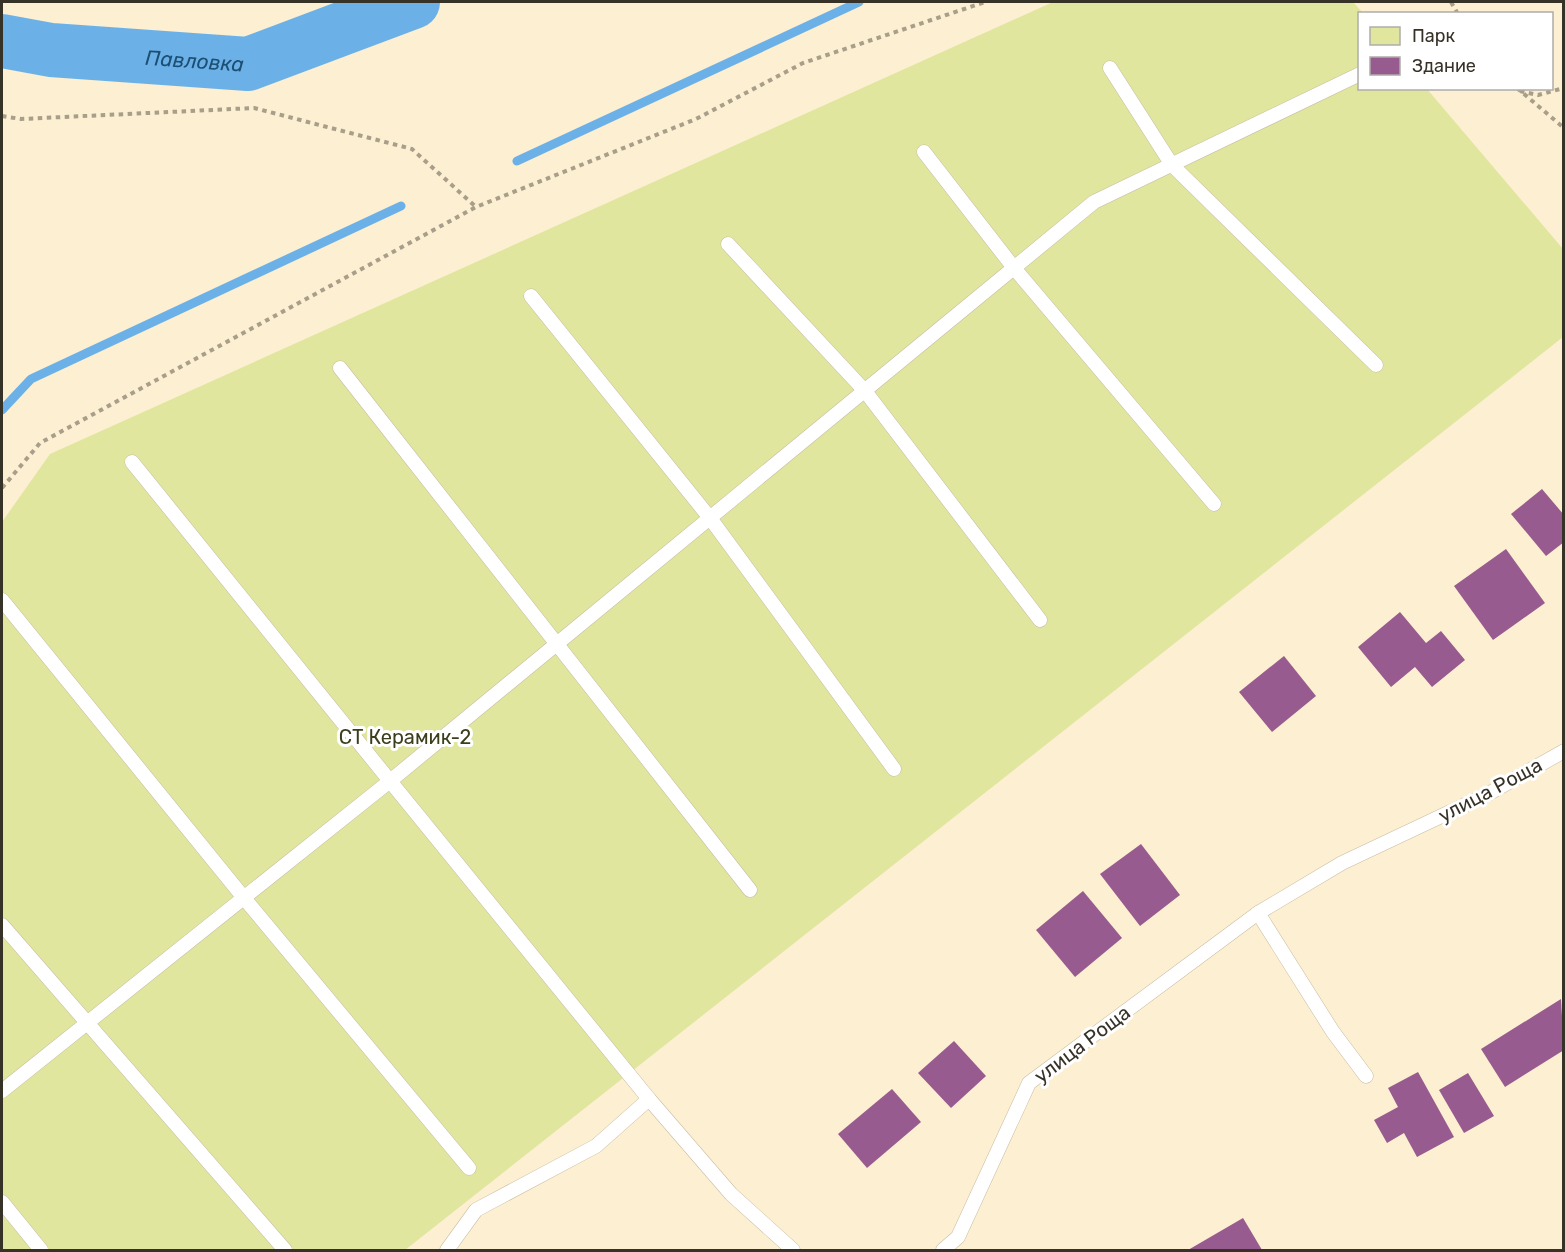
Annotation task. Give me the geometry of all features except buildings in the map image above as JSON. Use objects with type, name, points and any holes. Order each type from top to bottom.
[{"type":"lane","points":[[1110,68],[1172,165],[1376,365]]},
{"type":"lane","points":[[2,1091],[390,781],[1094,202],[1358,74]]},
{"type":"lane","points":[[924,152],[1014,268],[1214,504]]},
{"type":"lane","points":[[728,244],[865,391],[1040,620]]},
{"type":"lane","points":[[531,296],[710,518],[894,769]]},
{"type":"lane","points":[[340,368],[750,890]]},
{"type":"lane","points":[[132,462],[649,1099],[731,1194],[793,1251]]},
{"type":"lane","points":[[2,600],[244,898],[470,1168]]},
{"type":"lane","name":"улица Роща","points":[[943,1251],[958,1237],[1029,1083],[1258,913],[1342,863],[1488,794],[1563,751]]},
{"type":"lane","points":[[1258,913],[1334,1032],[1366,1076]]},
{"type":"lane","points":[[2,926],[285,1251]]},
{"type":"lane","points":[[447,1251],[476,1210],[596,1146],[649,1099]]},
{"type":"lane","points":[[2,1202],[41,1251]]},
{"type":"path","points":[[2,488],[40,443],[476,207],[696,119],[803,63],[985,2]]},
{"type":"path","points":[[1558,91],[1563,83]]},
{"type":"path","points":[[1518,90],[1538,95],[1563,88]]},
{"type":"path","points":[[1518,90],[1563,128]]},
{"type":"path","points":[[2,116],[21,119],[254,108],[412,149],[476,207]]},
{"type":"green space","name":"СТ Керамик-2","points":[[1053,2],[1353,2],[1362,12],[1358,12],[1358,90],[1428,90],[1563,249],[1563,337],[405,1250],[2,1250],[2,522],[50,454]]},
{"type":"waterway","name":"Павловка","points":[[2,41],[51,50],[248,64],[413,2]]},
{"type":"waterway","points":[[517,161],[859,2]]},
{"type":"waterway","points":[[2,410],[31,379],[401,206]]}]
